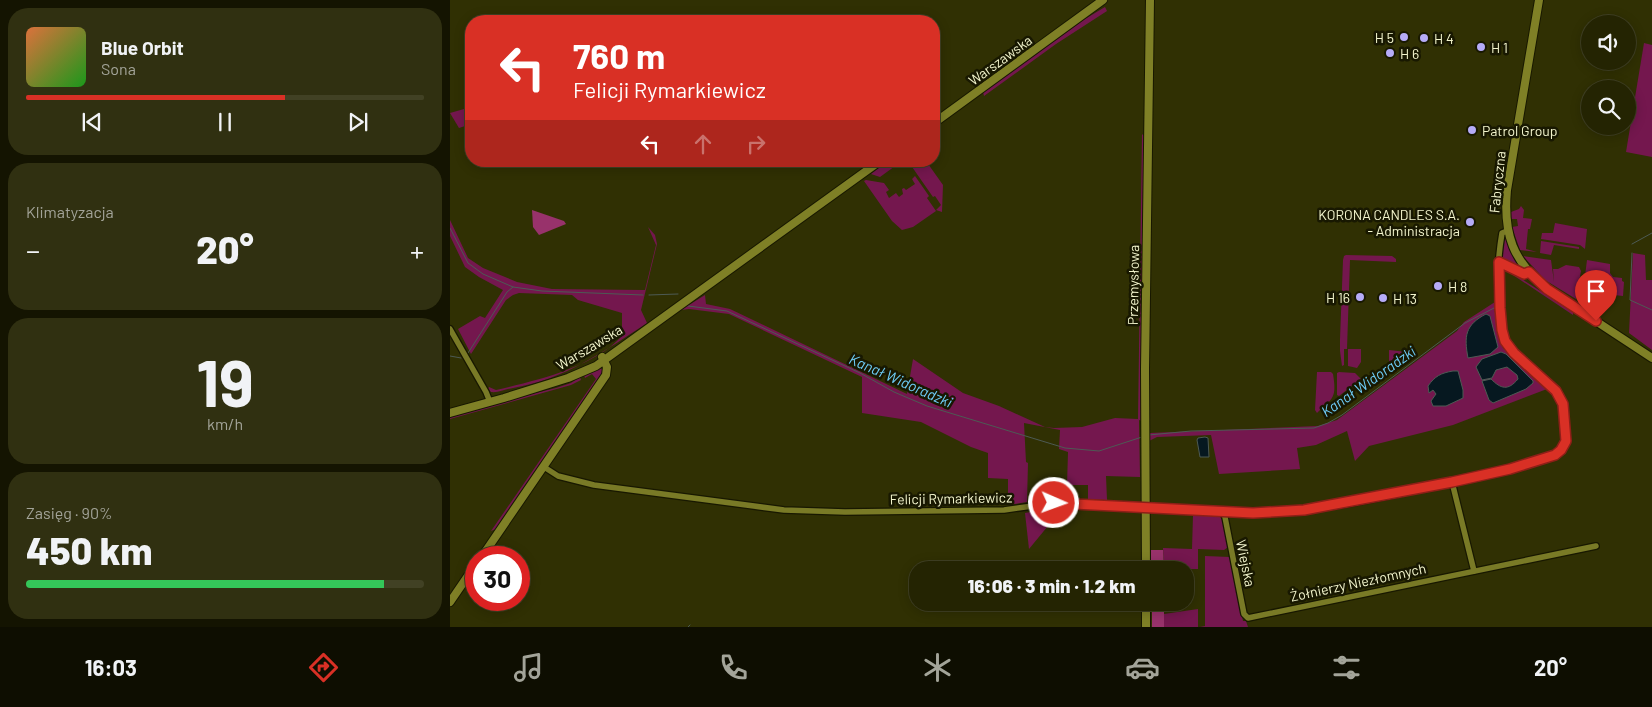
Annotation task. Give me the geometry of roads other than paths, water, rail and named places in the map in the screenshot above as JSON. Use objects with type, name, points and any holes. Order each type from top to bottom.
[{"type":"street","name":"Warszawska","points":[[1081,18],[1103,0]]},
{"type":"street","name":"Warszawska","points":[[940,119],[1081,18],[1110,0]]},
{"type":"street","name":"Przemysłowa","points":[[1146,561],[1145,368],[1150,0]]},
{"type":"street","name":"Fabryczna","points":[[1539,0],[1507,185],[1507,231],[1515,252],[1529,272],[1547,289],[1652,358]]},
{"type":"street","name":"Warszawska","points":[[489,400],[558,380],[603,359],[648,324],[669,313],[872,167]]},
{"type":"street","name":"Felicji Rymarkiewicz","points":[[544,467],[563,477],[602,487],[784,510],[845,512],[1004,510],[1062,502],[1253,513],[1304,510],[1510,469],[1559,452],[1566,441],[1563,407],[1558,394],[1514,353],[1508,346],[1504,336],[1499,298],[1499,262],[1502,233],[1507,231]]},
{"type":"street","points":[[1499,262],[1524,274],[1529,272]]},
{"type":"street","points":[[450,329],[489,400]]},
{"type":"street","points":[[489,546],[606,375],[607,369],[603,359]]},
{"type":"street","points":[[450,408],[489,400]]},
{"type":"street","points":[[450,413],[489,400]]},
{"type":"street","points":[[1452,482],[1474,571]]},
{"type":"street","name":"Wiejska","points":[[1224,512],[1244,614],[1248,618]]},
{"type":"street","name":"Żołnierzy Niezłomnych","points":[[1248,618],[1596,546]]},
{"type":"street","points":[[450,602],[465,580]]},
{"type":"street","points":[[1146,611],[1146,627]]},
{"type":"water","points":[[1486,314],[1490,316],[1498,347],[1490,354],[1468,358],[1466,337],[1470,327]]},
{"type":"water","points":[[1501,352],[1506,354],[1533,383],[1526,389],[1493,403],[1489,400],[1482,381],[1491,379],[1501,387],[1508,387],[1518,379],[1517,375],[1507,367],[1496,370],[1492,378],[1482,380],[1476,367],[1482,359]]},
{"type":"water","points":[[1458,371],[1463,398],[1446,406],[1433,406],[1431,401],[1436,394],[1433,390],[1429,393],[1428,386],[1439,376]]},
{"type":"water","points":[[1198,438],[1208,438],[1209,457],[1200,457],[1197,440]]},
{"type":"waterway","name":"Kanał Widoradzki","points":[[450,228],[468,263],[483,274],[513,287],[542,291],[643,295]]},
{"type":"waterway","points":[[1632,244],[1652,233]]},
{"type":"waterway","points":[[1632,253],[1630,300],[1652,310]]},
{"type":"waterway","points":[[468,353],[507,292],[513,287]]},
{"type":"waterway","name":"Kanał Widoradzki","points":[[649,295],[678,294]]},
{"type":"waterway","name":"Kanał Widoradzki","points":[[688,306],[727,311],[860,373],[894,392],[927,406],[1065,448],[1099,451],[1142,437]]},
{"type":"waterway","name":"Kanał Widoradzki","points":[[1149,435],[1191,431],[1314,428],[1328,423],[1342,415],[1465,323],[1496,307]]},
{"type":"waterway","points":[[450,356],[461,358]]},
{"type":"place","name":"H 5","points":[[1404,37]]},
{"type":"place","name":"H 4","points":[[1424,38]]},
{"type":"place","name":"H 1","points":[[1481,47]]},
{"type":"place","name":"H 6","points":[[1390,53]]},
{"type":"place","name":"Patrol Group","points":[[1472,130]]},
{"type":"place","name":"KORONA CANDLES S.A. - Administracja","points":[[1470,222]]},
{"type":"place","name":"H 8","points":[[1438,286]]},
{"type":"place","name":"H 16","points":[[1360,297]]},
{"type":"place","name":"H 13","points":[[1383,298]]}]
